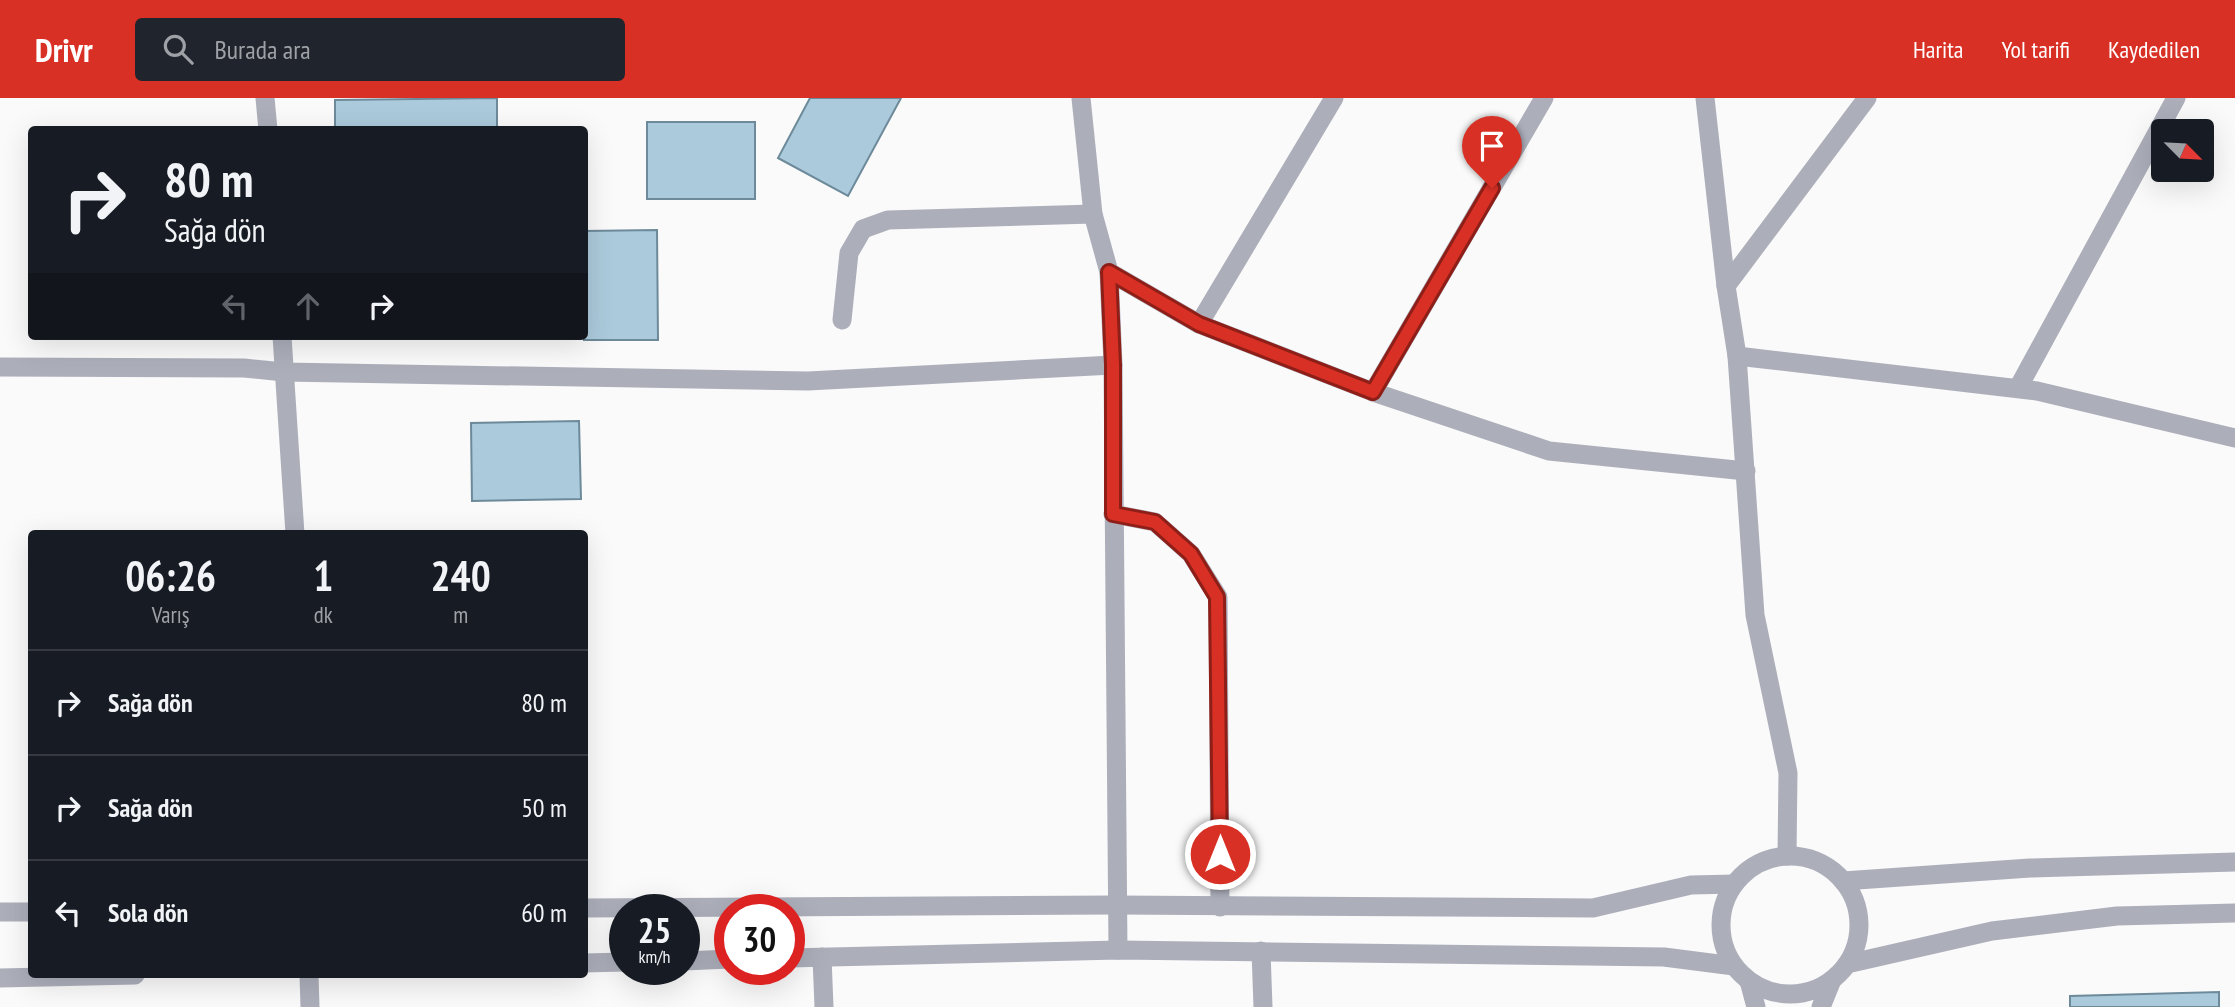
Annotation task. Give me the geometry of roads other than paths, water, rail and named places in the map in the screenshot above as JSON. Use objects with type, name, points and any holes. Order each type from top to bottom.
[{"type":"street","points":[[265,98],[268,126]]},
{"type":"street","points":[[1082,98],[1093,214],[1109,272],[1113,365],[1118,950]]},
{"type":"street","points":[[1373,392],[1544,98]]},
{"type":"street","points":[[1705,98],[1726,286],[1737,356],[1755,615],[1788,773],[1787,856]]},
{"type":"street","points":[[1726,286],[1867,98]]},
{"type":"street","points":[[2018,388],[2176,98]]},
{"type":"street","points":[[1199,324],[1330,100]]},
{"type":"street","points":[[842,320],[849,253],[863,229],[888,220],[1093,214]]},
{"type":"street","points":[[1109,272],[1199,324],[1373,392],[1549,451],[1746,471]]},
{"type":"street","points":[[282,340],[295,530]]},
{"type":"street","points":[[1737,356],[2018,388],[2235,438]]},
{"type":"street","points":[[0,367],[244,368],[284,372],[807,381],[1113,365]]},
{"type":"street","points":[[1113,514],[1155,522],[1191,554],[1217,597],[1220,907]]},
{"type":"street","points":[[1787,856],[1808,858],[1827,866],[1843,881],[1855,900],[1859,922],[1856,944],[1847,964],[1832,980],[1812,991],[1790,995],[1769,992],[1749,981],[1734,966],[1724,946],[1721,925],[1724,903],[1734,884],[1749,870],[1767,860],[1787,856]]},
{"type":"street","points":[[1843,881],[2030,868],[2235,862]]},
{"type":"street","points":[[588,908],[1116,905],[1593,908],[1692,885],[1734,884]]},
{"type":"street","points":[[0,912],[28,912]]},
{"type":"street","points":[[1847,964],[1992,931],[2118,916],[2235,913]]},
{"type":"street","points":[[805,958],[1118,950],[1261,951],[1664,957],[1734,966]]},
{"type":"street","points":[[1261,951],[1263,1007]]},
{"type":"street","points":[[822,957],[824,1007]]},
{"type":"street","points":[[588,963],[609,962]]},
{"type":"street","points":[[0,978],[28,977]]},
{"type":"street","points":[[309,978],[310,1007]]},
{"type":"street","points":[[1821,1007],[1832,980]]},
{"type":"street","points":[[1749,981],[1756,1007]]}]
